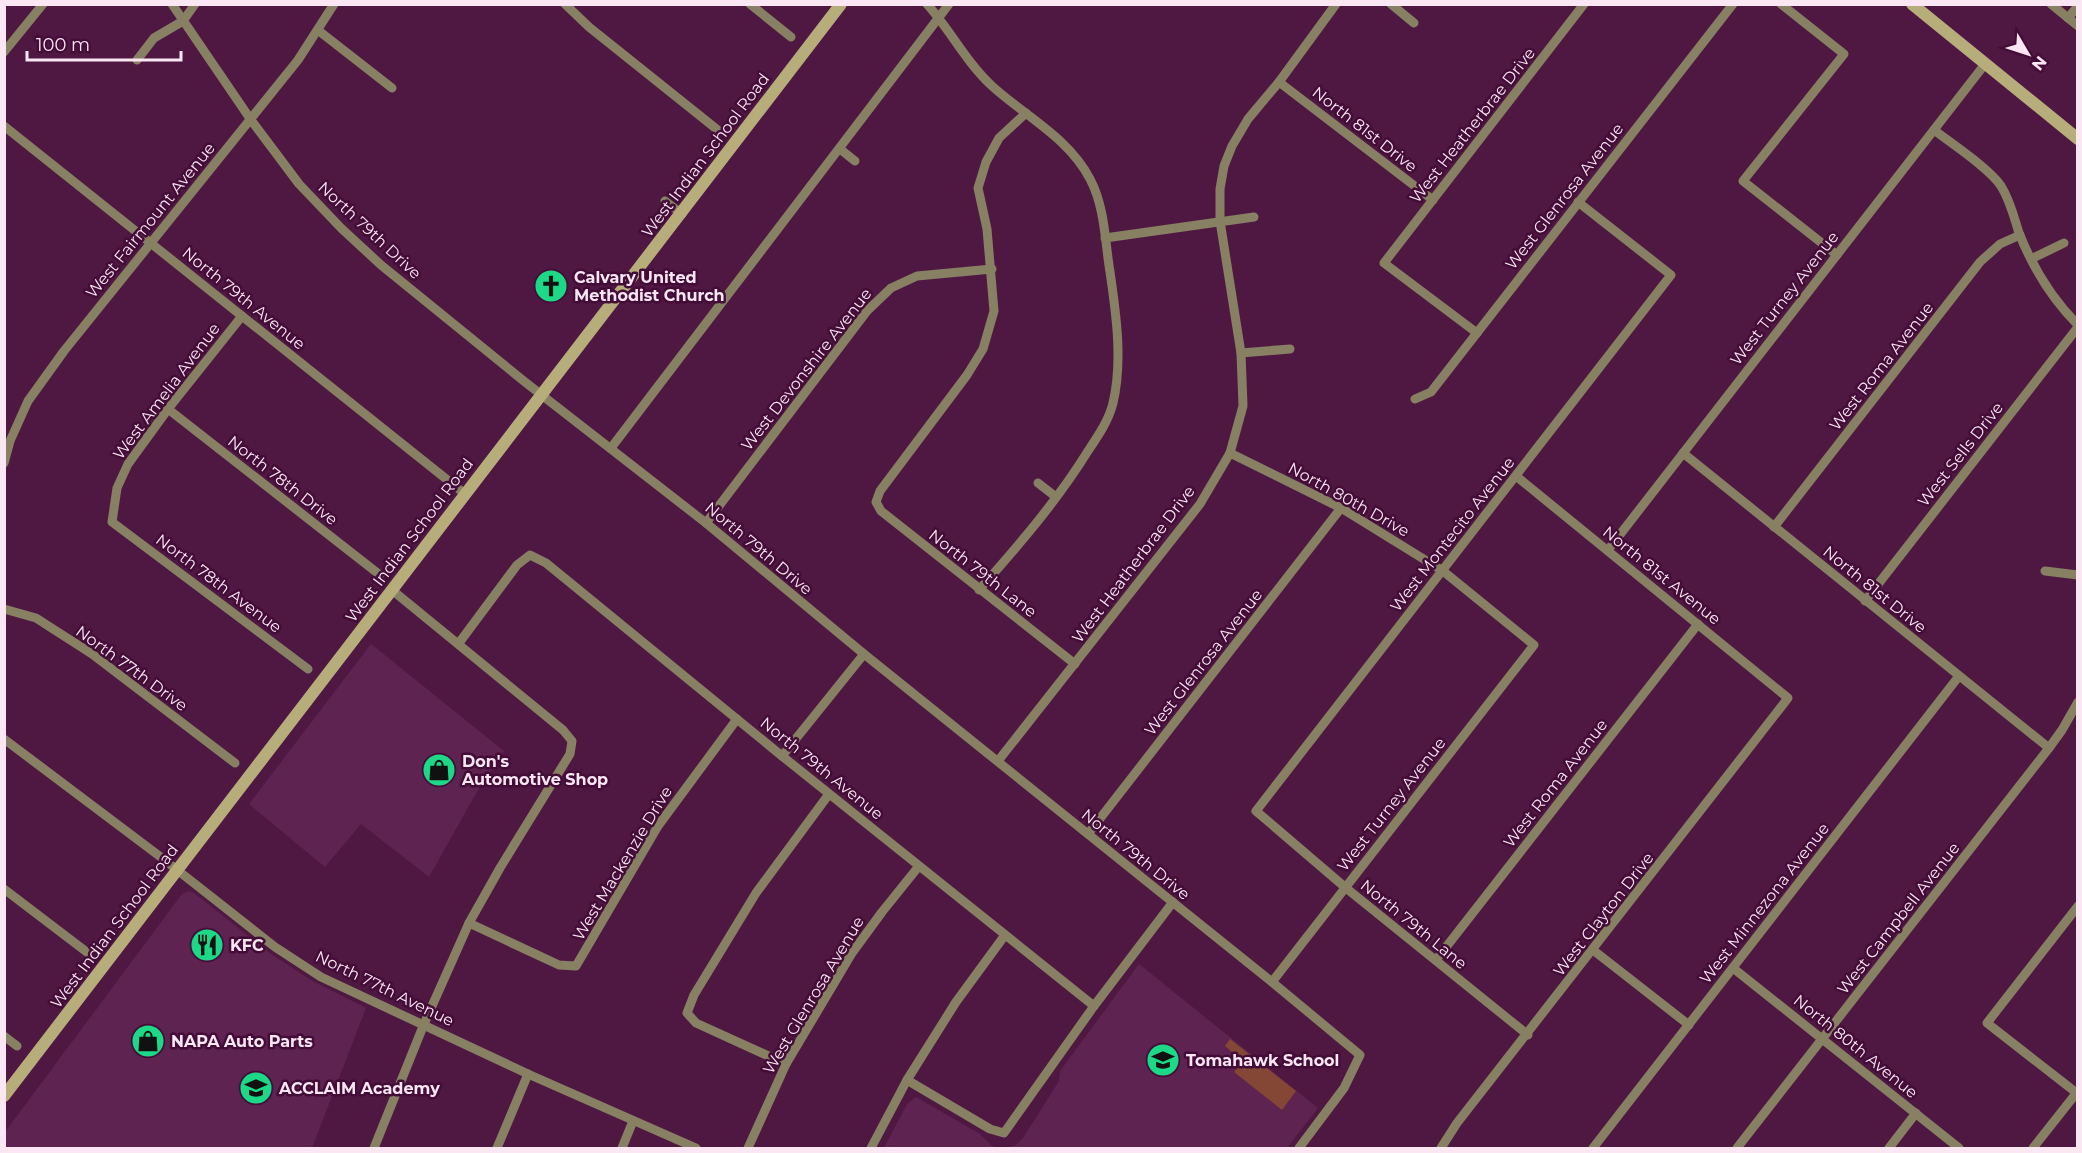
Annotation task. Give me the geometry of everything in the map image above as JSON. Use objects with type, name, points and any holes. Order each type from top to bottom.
[{"type":"main road","name":"West Indian School Road","points":[[4,1096],[841,4]]},
{"type":"main road","points":[[1912,4],[2078,139]]},
{"type":"street","points":[[4,52],[43,4]]},
{"type":"street","name":"North 79th Drive","points":[[172,4],[251,120],[299,184],[381,265],[541,395],[706,523],[864,654],[1360,1055],[1344,1088],[1299,1149]]},
{"type":"street","points":[[137,60],[154,38],[183,21],[195,4]]},
{"type":"street","name":"West Fairmount Avenue","points":[[4,463],[10,441],[28,401],[64,351],[251,120],[319,31],[334,4]]},
{"type":"street","points":[[565,4],[589,27],[719,131]]},
{"type":"street","points":[[750,4],[791,37]]},
{"type":"street","points":[[927,4],[939,17],[971,64],[992,86],[1071,152],[1091,179],[1101,210],[1117,321],[1118,359],[1113,403],[1100,432],[1056,497],[979,590]]},
{"type":"street","points":[[611,448],[949,4]]},
{"type":"street","name":"West Heatherbrae Drive","points":[[998,761],[1200,504],[1230,453],[1244,406],[1241,353],[1220,221],[1220,189],[1224,166],[1232,146],[1248,119],[1279,82],[1336,4]]},
{"type":"street","points":[[1391,4],[1414,23]]},
{"type":"street","name":"West Heatherbrae Drive","points":[[1477,333],[1384,263],[1584,4]]},
{"type":"street","name":"West Glenrosa Avenue","points":[[1415,399],[1431,392],[1733,4]]},
{"type":"street","points":[[1781,4],[1844,54],[1743,181],[1837,255]]},
{"type":"street","points":[[2051,4],[2078,26]]},
{"type":"street","points":[[2068,18],[2078,6]]},
{"type":"street","points":[[319,31],[392,87]]},
{"type":"street","name":"West Turney Avenue","points":[[1608,550],[1985,64]]},
{"type":"street","name":"North 81st Drive","points":[[1279,82],[1433,200]]},
{"type":"street","points":[[992,269],[987,229],[978,188],[986,162],[999,138],[1026,113]]},
{"type":"street","name":"North 79th Avenue","points":[[4,126],[465,494]]},
{"type":"street","points":[[1934,130],[2000,184],[2020,235],[2048,291],[2078,326]]},
{"type":"street","points":[[840,149],[855,161]]},
{"type":"street","points":[[665,201],[681,214]]},
{"type":"street","name":"West Montecito Avenue","points":[[1256,811],[1671,275],[1578,202]]},
{"type":"street","points":[[1105,238],[1254,217]]},
{"type":"street","name":"West Roma Avenue","points":[[1774,527],[1980,262],[2000,244],[2020,235]]},
{"type":"street","points":[[2031,259],[2064,243]]},
{"type":"street","name":"North 79th Lane","points":[[992,269],[994,311],[983,349],[967,375],[880,491],[876,502],[881,511],[1075,664]]},
{"type":"street","name":"West Devonshire Avenue","points":[[706,523],[867,311],[891,288],[916,276],[992,269]]},
{"type":"street","name":"West Amelia Avenue","points":[[112,522],[117,488],[128,464],[168,409],[242,316]]},
{"type":"street","name":"West Sells Drive","points":[[1866,601],[2078,326]]},
{"type":"street","points":[[1241,353],[1290,349]]},
{"type":"street","name":"North 78th Drive","points":[[168,409],[380,575]]},
{"type":"street","name":"North 80th Drive","points":[[1230,453],[1341,508],[1443,571],[1534,645]]},
{"type":"street","name":"North 81st Drive","points":[[1683,453],[2049,748]]},
{"type":"street","name":"North 81st Avenue","points":[[1516,476],[1788,698]]},
{"type":"street","points":[[1038,483],[1056,497]]},
{"type":"street","name":"West Glenrosa Avenue","points":[[1088,834],[1341,508]]},
{"type":"street","name":"North 78th Avenue","points":[[112,522],[308,669]]},
{"type":"street","name":"North 79th Avenue","points":[[459,644],[517,565],[530,555],[546,563],[736,719],[1094,1006]]},
{"type":"street","points":[[2045,571],[2078,575]]},
{"type":"street","points":[[374,1149],[424,1024],[469,923],[570,754],[572,741],[564,729],[392,590]]},
{"type":"street","name":"North 77th Drive","points":[[4,609],[36,618],[92,654],[235,763]]},
{"type":"street","name":"West Roma Avenue","points":[[1436,960],[1698,624]]},
{"type":"street","name":"West Turney Avenue","points":[[1272,982],[1534,645]]},
{"type":"street","points":[[782,756],[864,654]]},
{"type":"street","name":"West Minnezona Avenue","points":[[1593,1149],[1959,676]]},
{"type":"street","name":"West Clayton Drive","points":[[1441,1149],[1457,1123],[1528,1035],[1788,698]]},
{"type":"street","name":"West Campbell Avenue","points":[[1737,1149],[2049,748],[2078,702]]},
{"type":"street","name":"West Mackenzie Drive","points":[[469,923],[559,965],[576,966],[658,826],[736,719]]},
{"type":"street","name":"North 77th Avenue","points":[[4,739],[275,947],[315,974],[375,1004],[424,1024],[528,1074],[696,1149]]},
{"type":"street","points":[[786,1064],[696,1023],[687,1013],[694,996],[756,893],[829,794]]},
{"type":"street","name":"North 79th Lane","points":[[1256,811],[1346,888],[1528,1035]]},
{"type":"street","name":"West Glenrosa Avenue","points":[[748,1149],[786,1064],[852,953],[919,866]]},
{"type":"street","points":[[4,889],[88,953]]},
{"type":"street","points":[[907,1080],[990,1129],[1005,1133],[1094,1006],[1173,902]]},
{"type":"street","points":[[2033,1149],[2077,1093],[1987,1023],[2078,906]]},
{"type":"street","points":[[871,1149],[907,1080],[957,1002],[1005,935]]},
{"type":"street","points":[[1593,950],[1689,1025]]},
{"type":"street","name":"North 80th Avenue","points":[[1733,968],[1959,1149]]},
{"type":"street","points":[[4,1036],[17,1046]]},
{"type":"street","points":[[497,1149],[528,1074]]},
{"type":"street","points":[[1889,1149],[1916,1113]]},
{"type":"street","points":[[622,1149],[633,1121]]},
{"type":"shaded area","points":[[371,644],[504,751],[475,795],[429,877],[361,824],[325,867],[249,804]]},
{"type":"shaded area","points":[[189,891],[271,954],[314,982],[366,1008],[312,1148],[5,1148],[5,1132],[182,894]]},
{"type":"shaded area","name":"Tomahawk School","points":[[1139,964],[1318,1108],[1287,1148],[1006,1148],[1016,1145],[1023,1138],[1059,1081],[1060,1071]]},
{"type":"shaded area","points":[[1230,1039],[1296,1091],[1282,1110],[1234,1072],[1243,1061],[1225,1046]]},
{"type":"shaded area","points":[[916,1097],[980,1134],[992,1146],[998,1148],[884,1148],[907,1104]]},
{"type":"place","name":"Calvary United Methodist Church","points":[[551,286]]},
{"type":"place","name":"Don's Automotive Shop","points":[[439,770]]},
{"type":"place","name":"KFC","points":[[207,945]]},
{"type":"place","name":"NAPA Auto Parts","points":[[148,1041]]},
{"type":"place","name":"Tomahawk School","points":[[1163,1060]]},
{"type":"place","name":"ACCLAIM Academy","points":[[256,1088]]}]
